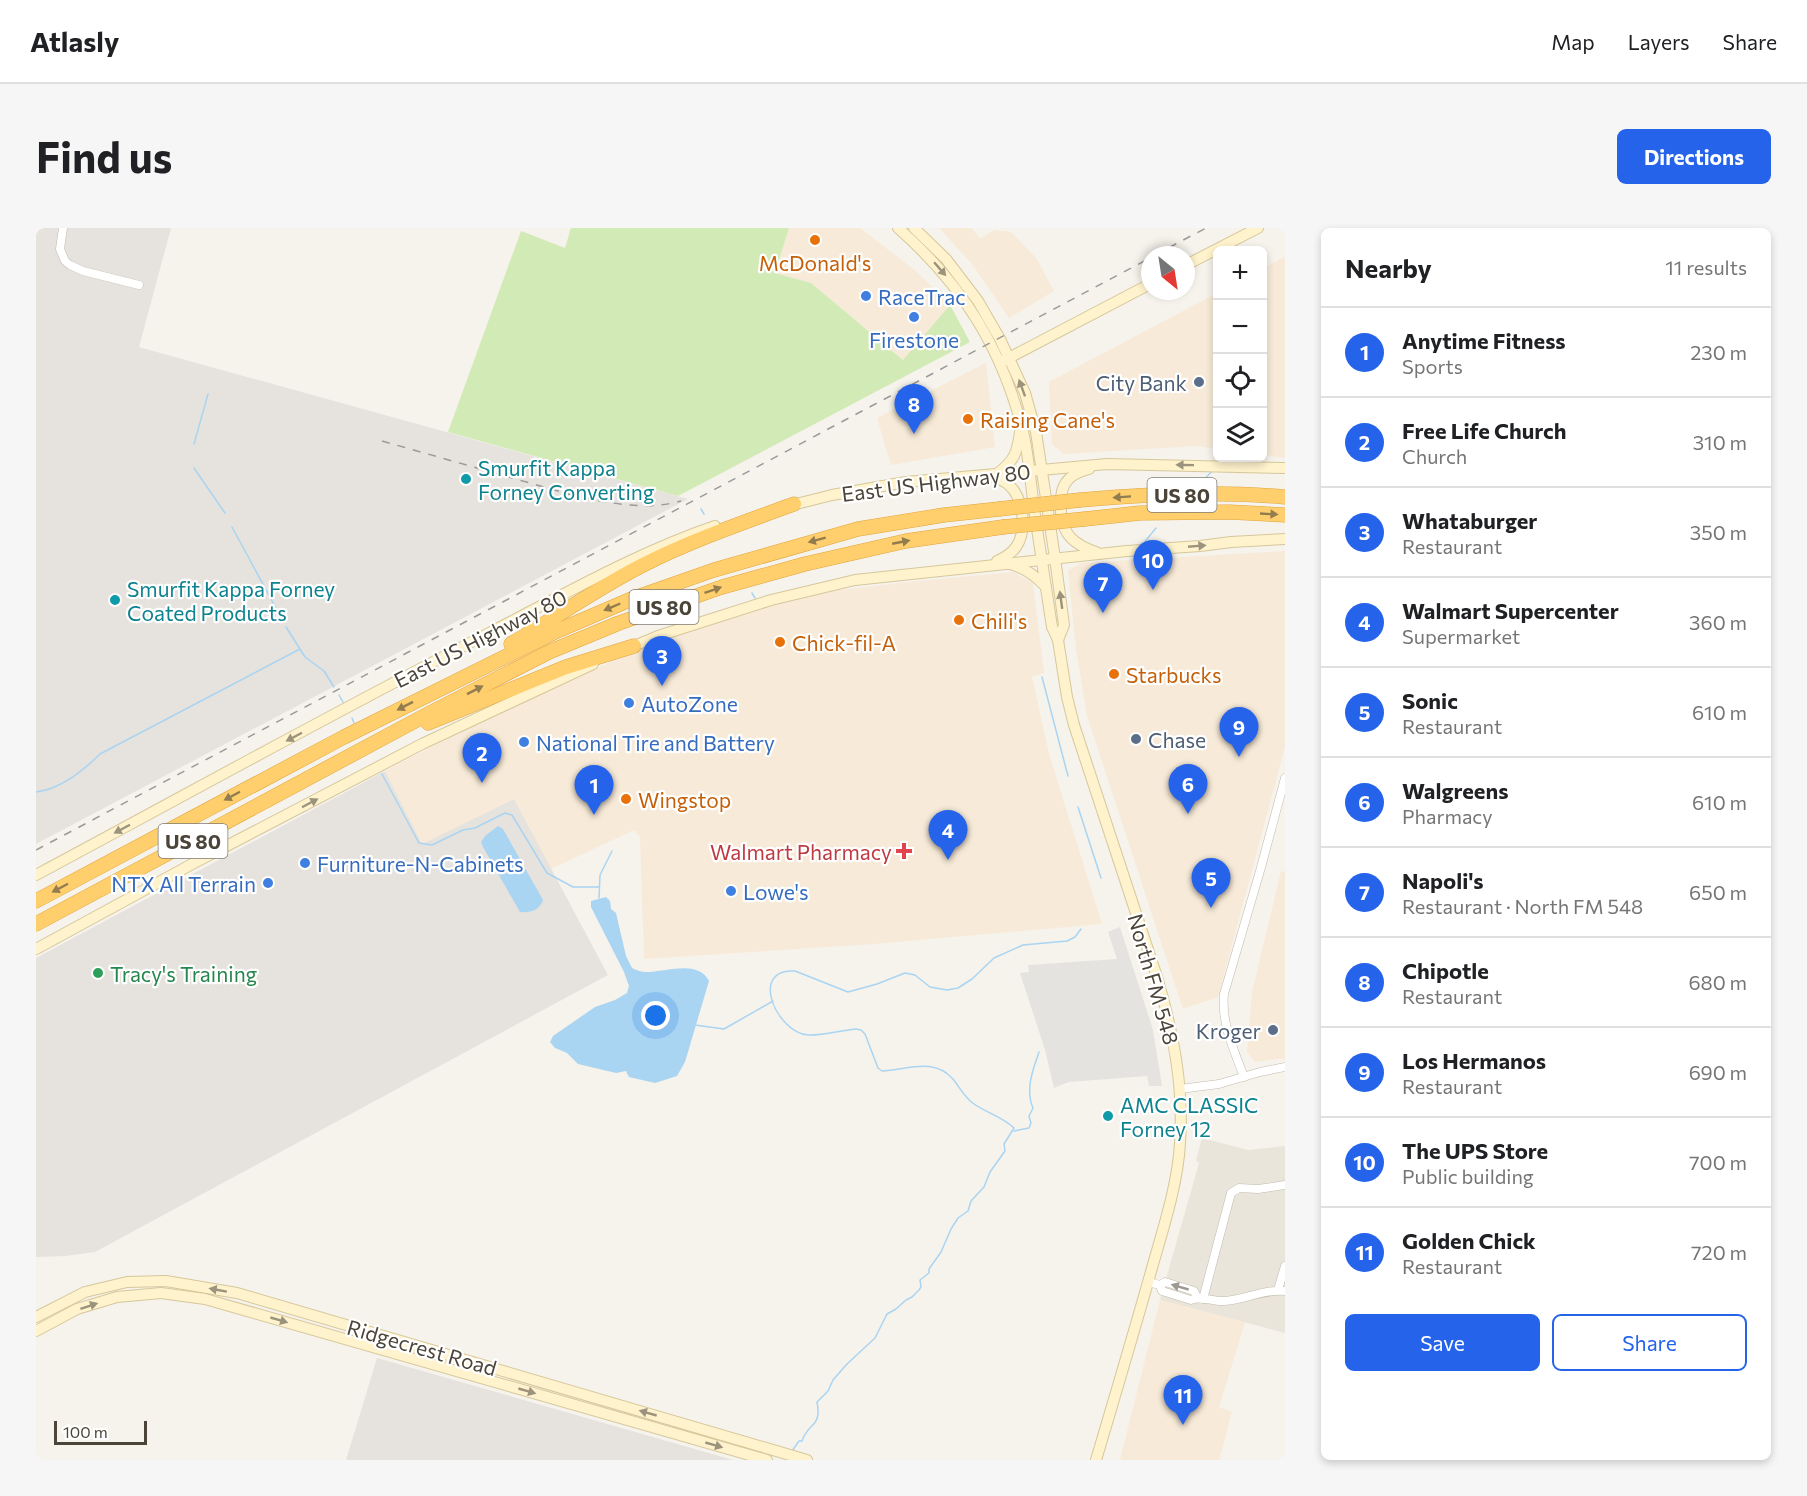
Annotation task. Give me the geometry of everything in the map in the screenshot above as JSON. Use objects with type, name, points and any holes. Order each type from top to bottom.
[{"type":"highway","name":"US 80","points":[[36,901],[344,736],[557,630],[634,598],[714,570],[858,529],[944,515],[1123,497],[1285,496]]},
{"type":"highway","points":[[476,670],[490,656],[641,566],[695,542],[794,504]]},
{"type":"highway","name":"US 80","points":[[36,924],[428,714],[549,652],[619,623],[722,587],[805,564],[906,541],[1003,527],[1140,513],[1229,512],[1285,515]]},
{"type":"highway","points":[[349,756],[566,667],[634,646]]},
{"type":"main road","name":"North FM 548","points":[[898,228],[934,262],[958,290],[1005,360],[1024,393],[1033,420],[1055,558],[1064,625],[1058,640]]},
{"type":"main road","name":"North FM 548","points":[[914,228],[946,259],[972,292],[990,320],[1005,360],[1021,425],[1052,627],[1058,640],[1067,697],[1074,725],[1166,1007],[1173,1037],[1180,1089],[1180,1147],[1169,1211],[1095,1460]]},
{"type":"main road","points":[[1195,260],[1258,228]]},
{"type":"main road","points":[[1005,360],[1141,289]]},
{"type":"main road","points":[[992,474],[1008,466],[1015,456],[1021,425]]},
{"type":"main road","points":[[1100,554],[1078,544],[1067,533],[1063,524],[1060,500],[1063,487],[1072,476],[1107,464]]},
{"type":"main road","name":"East US Highway 80","points":[[36,875],[595,578],[662,547],[720,525],[794,504],[906,482],[1107,464],[1285,468]]},
{"type":"main road","points":[[988,565],[1006,557],[1016,547],[1021,535],[1022,521],[1020,504],[1013,489],[992,474]]},
{"type":"main road","points":[[36,949],[187,867],[476,718],[658,636],[736,610],[855,579],[1041,559],[1285,539]]},
{"type":"main road","points":[[1004,563],[1022,567],[1046,587]]},
{"type":"main road","name":"Ridgecrest Road","points":[[36,1317],[85,1292],[127,1282],[166,1281],[237,1293],[804,1459]]},
{"type":"main road","name":"Ridgecrest Road","points":[[36,1331],[77,1309],[117,1297],[160,1293],[206,1299],[767,1460]]},
{"type":"street","points":[[63,228],[60,249],[65,261],[70,265],[83,271],[139,285]]},
{"type":"street","points":[[1244,1077],[1226,1028],[1222,1009],[1224,994],[1285,778]]},
{"type":"street","points":[[1180,1089],[1219,1084],[1285,1067]]},
{"type":"street","points":[[1200,1298],[1231,1193],[1239,1188],[1258,1189],[1285,1185]]},
{"type":"street","points":[[1148,1282],[1160,1285],[1162,1291],[1191,1300],[1200,1298],[1229,1301],[1261,1292],[1282,1291],[1285,1266]]},
{"type":"shaded area","points":[[36,228],[171,228],[139,347],[688,499],[36,844]]},
{"type":"shaded area","points":[[789,228],[860,228],[917,272],[950,305],[904,360],[811,283],[775,273]]},
{"type":"shaded area","points":[[939,228],[971,228],[980,238],[995,230],[1011,232],[1036,258],[1054,291],[1009,318],[972,264]]},
{"type":"shaded area","points":[[1285,257],[1285,458],[1267,456],[1267,266]]},
{"type":"shaded area","points":[[1213,295],[1213,448],[1196,446],[1064,454],[1052,444],[1049,382]]},
{"type":"shaded area","points":[[986,363],[995,447],[891,465],[877,418]]},
{"type":"shaded area","points":[[1285,551],[1285,747],[1218,997],[1183,1009],[1087,716],[1076,649],[1068,570],[1081,563]]},
{"type":"shaded area","points":[[1014,572],[1033,583],[1044,673],[1032,677],[1049,754],[1102,924],[874,944],[644,959],[640,837],[634,830],[551,869],[514,799],[422,844],[385,771],[527,697],[693,628],[758,607],[831,591]]},
{"type":"shaded area","points":[[385,771],[422,844],[514,799],[608,975],[95,1252],[36,1257],[36,958]]},
{"type":"shaded area","points":[[1281,871],[1285,872],[1285,1058],[1255,1062],[1247,1052],[1252,992]]},
{"type":"shaded area","points":[[1120,927],[1153,1030],[1162,1086],[1149,1086],[1147,1076],[1069,1082],[1054,1088],[1045,1050],[1020,973],[1029,972],[1028,965],[1117,959],[1108,932]]},
{"type":"shaded area","points":[[1202,1138],[1248,1150],[1285,1146],[1285,1333],[1160,1300],[1199,1163],[1196,1160]]},
{"type":"shaded area","points":[[1160,1300],[1245,1322],[1219,1407],[1232,1412],[1219,1460],[1120,1460]]},
{"type":"shaded area","points":[[377,1358],[733,1460],[346,1460]]},
{"type":"green space","points":[[571,228],[789,228],[775,273],[811,283],[903,360],[950,305],[970,342],[678,496],[448,432],[521,231],[565,248]]},
{"type":"water","points":[[498,826],[503,829],[543,900],[534,910],[520,912],[483,847],[481,842],[485,836]]},
{"type":"water","points":[[606,897],[610,901],[611,909],[616,913],[626,956],[632,968],[646,972],[690,968],[704,974],[709,981],[685,1062],[677,1076],[655,1083],[629,1077],[626,1071],[616,1073],[578,1064],[567,1053],[555,1048],[550,1042],[553,1036],[595,1007],[627,993],[629,986],[624,972],[591,907],[591,901]]},
{"type":"waterway","points":[[194,444],[208,394]]},
{"type":"waterway","points":[[194,468],[225,513]]},
{"type":"waterway","points":[[1205,479],[1211,472]]},
{"type":"waterway","points":[[701,509],[704,514]]},
{"type":"waterway","points":[[232,527],[277,610]]},
{"type":"waterway","points":[[1143,544],[1156,528]]},
{"type":"waterway","points":[[752,593],[755,598]]},
{"type":"waterway","points":[[286,627],[305,657],[324,671],[334,687]]},
{"type":"waterway","points":[[36,792],[63,783],[79,773],[100,754],[300,649]]},
{"type":"waterway","points":[[1042,677],[1068,776]]},
{"type":"waterway","points":[[339,695],[343,702]]},
{"type":"waterway","points":[[352,718],[354,723]]},
{"type":"waterway","points":[[382,774],[419,843],[432,845],[505,813],[512,815],[547,873],[573,887],[599,887]]},
{"type":"waterway","points":[[1078,807],[1101,878]]},
{"type":"waterway","points":[[599,898],[600,875],[612,851]]},
{"type":"waterway","points":[[792,1451],[816,1421],[817,1402],[828,1391],[833,1380],[875,1338],[887,1314],[919,1290],[920,1280],[929,1273],[929,1269],[941,1252],[958,1218],[968,1211],[971,1201],[984,1187],[990,1172],[1005,1151],[1004,1144],[1014,1128],[971,1102],[953,1079],[937,1068],[920,1066],[882,1071],[878,1068],[865,1034],[861,1030],[813,1035],[797,1032],[786,1024],[772,1001],[770,989],[773,979],[781,973],[795,971],[848,992],[905,973],[915,975],[930,987],[947,990],[958,988],[972,979],[994,958],[1023,945],[1067,941],[1075,937],[1081,929]]},
{"type":"waterway","points":[[695,1025],[724,1029],[773,1001]]},
{"type":"waterway","points":[[1014,1131],[1029,1128],[1031,1123],[1029,1116],[1033,1108],[1030,1087],[1039,1052]]},
{"type":"railway","points":[[1172,246],[1206,228]]},
{"type":"railway","points":[[36,850],[1141,263]]},
{"type":"railway","points":[[382,441],[586,498],[640,506],[681,501]]},
{"type":"place","name":"McDonald's","points":[[815,240]]},
{"type":"place","name":"RaceTrac","points":[[866,296]]},
{"type":"place","name":"Firestone","points":[[914,317]]},
{"type":"place","name":"City Bank","points":[[1199,382]]},
{"type":"place","name":"Raising Cane's","points":[[968,419]]},
{"type":"place","name":"Chipotle","points":[[914,434]]},
{"type":"place","name":"Smurfit Kappa Forney Converting","points":[[466,479]]},
{"type":"place","name":"The UPS Store","points":[[1153,590]]},
{"type":"place","name":"Smurfit Kappa Forney Coated Products","points":[[115,600]]},
{"type":"place","name":"Napoli's","points":[[1103,613]]},
{"type":"place","name":"Chili's","points":[[959,620]]},
{"type":"place","name":"Chick-fil-A","points":[[780,642]]},
{"type":"place","name":"Starbucks","points":[[1114,674]]},
{"type":"place","name":"Whataburger","points":[[662,686]]},
{"type":"place","name":"AutoZone","points":[[629,703]]},
{"type":"place","name":"Chase","points":[[1136,739]]},
{"type":"place","name":"National Tire and Battery","points":[[524,742]]},
{"type":"place","name":"Los Hermanos","points":[[1239,757]]},
{"type":"place","name":"Free Life Church","points":[[482,783]]},
{"type":"place","name":"Wingstop","points":[[626,799]]},
{"type":"place","name":"Walgreens","points":[[1188,814]]},
{"type":"place","name":"Anytime Fitness","points":[[594,815]]},
{"type":"place","name":"Walmart Pharmacy","points":[[904,851]]},
{"type":"place","name":"Walmart Supercenter","points":[[948,860]]},
{"type":"place","name":"Furniture-N-Cabinets","points":[[305,863]]},
{"type":"place","name":"NTX All Terrain","points":[[268,883]]},
{"type":"place","name":"Lowe's","points":[[731,891]]},
{"type":"place","name":"Sonic","points":[[1211,908]]},
{"type":"place","name":"Tracy's Training","points":[[98,973]]},
{"type":"place","name":"Kroger","points":[[1273,1030]]},
{"type":"place","name":"AMC CLASSIC Forney 12","points":[[1108,1116]]},
{"type":"place","name":"Golden Chick","points":[[1183,1425]]}]
